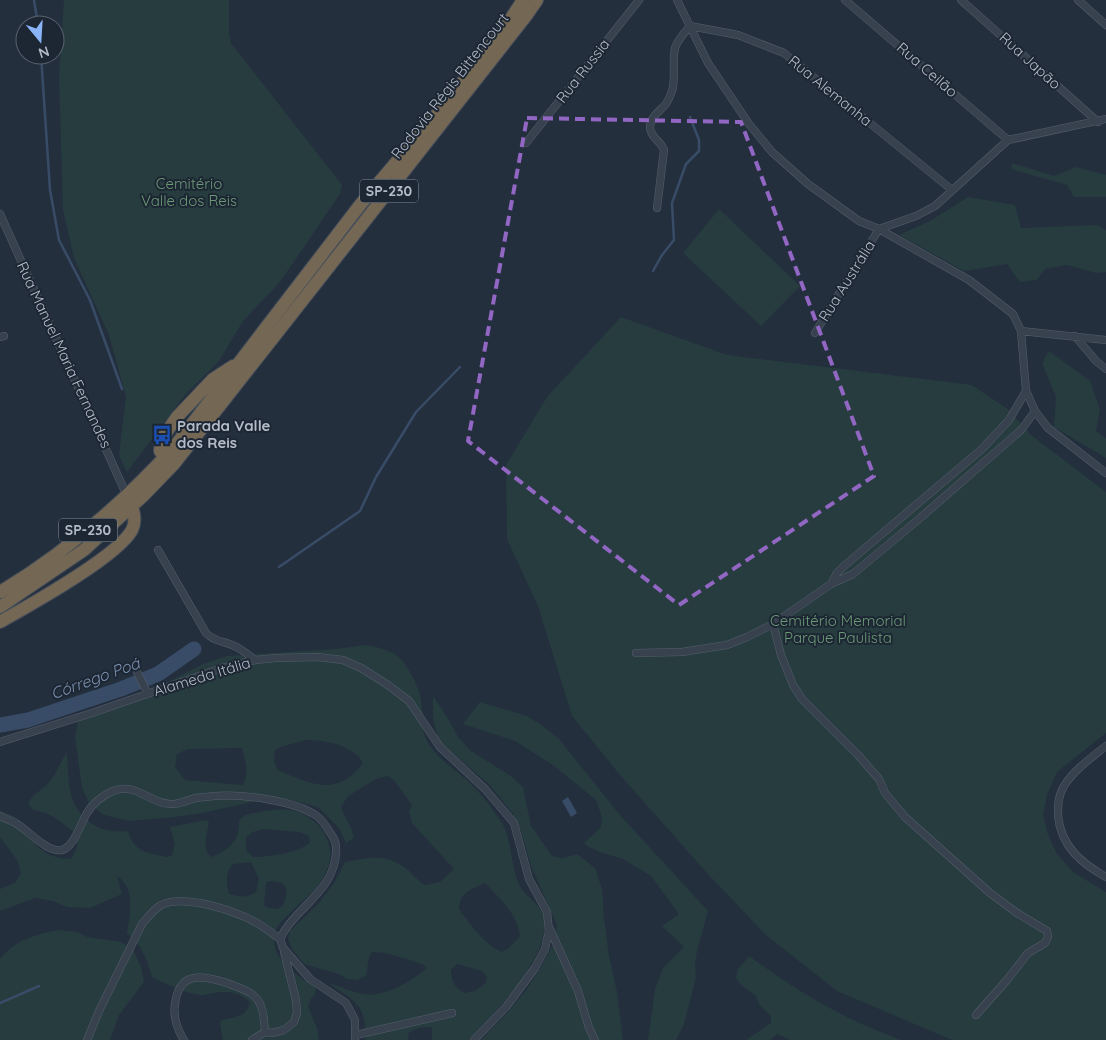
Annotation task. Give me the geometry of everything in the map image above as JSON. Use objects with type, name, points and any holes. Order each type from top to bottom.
[{"type":"highway","name":"Rodovia Régis Bittencourt","points":[[170,460],[204,409],[242,358],[360,206],[449,99],[504,29],[524,0]]},
{"type":"highway","name":"Rodovia Régis Bittencourt","points":[[170,460],[240,380],[537,0]]},
{"type":"highway","name":"SP-230","points":[[0,607],[78,554],[170,460]]},
{"type":"highway","name":"SP-230","points":[[0,592],[50,560],[130,501],[144,495],[170,460]]},
{"type":"highway","points":[[0,622],[76,575],[113,550],[124,540],[132,530],[135,520],[130,501]]},
{"type":"street","name":"Rua Russia","points":[[526,143],[639,0]]},
{"type":"street","points":[[677,0],[708,64],[749,124],[772,152],[808,184],[859,220],[879,229],[969,280],[1013,314],[1021,331],[1026,391],[1035,411],[1048,428],[1106,473]]},
{"type":"street","name":"Rua Ceilão","points":[[845,0],[1008,140]]},
{"type":"street","name":"Rua Japão","points":[[962,0],[1098,122]]},
{"type":"street","points":[[1078,0],[1106,25]]},
{"type":"street","points":[[657,208],[664,150],[663,146],[653,137],[650,129],[651,121],[666,104],[672,90],[675,48],[690,26]]},
{"type":"street","name":"Rua Alemanha","points":[[690,26],[738,35],[784,53],[952,190]]},
{"type":"street","points":[[879,229],[916,216],[935,206],[1008,140],[1106,119]]},
{"type":"street","name":"Rua Manuel Maria Fernandes","points":[[0,214],[43,320],[130,501]]},
{"type":"street","name":"Rua Austrália","points":[[814,332],[879,229]]},
{"type":"street","points":[[1021,331],[1106,340]]},
{"type":"street","points":[[1074,336],[1096,361],[1106,369]]},
{"type":"street","points":[[831,584],[837,573],[844,566],[982,449],[1009,420],[1026,391]]},
{"type":"street","points":[[636,653],[682,652],[727,645],[773,624],[831,584],[852,574],[920,518],[1016,434],[1035,411]]},
{"type":"street","points":[[158,550],[206,633],[219,642],[242,650],[256,660]]},
{"type":"street","points":[[773,624],[781,655],[793,685],[802,699],[858,755],[879,779],[886,794],[905,818],[990,893],[1017,913],[1047,931],[1048,937],[1045,943],[1028,953],[1008,980],[976,1015]]},
{"type":"street","name":"Alameda Itália","points":[[0,742],[92,713],[222,668],[256,660],[318,656],[343,660],[361,668],[409,701],[440,747],[486,789],[514,824],[529,879],[547,912],[549,928],[544,949],[535,968],[506,1007],[474,1040]]},
{"type":"street","points":[[137,672],[148,694]]},
{"type":"street","points":[[1106,746],[1086,762],[1063,787],[1058,799],[1058,814],[1060,828],[1069,848],[1090,868],[1106,877]]},
{"type":"street","points":[[0,816],[18,825],[41,843],[54,849],[62,850],[70,846],[88,811],[104,796],[123,788],[135,790],[169,804],[197,798],[233,796],[256,797],[302,808],[319,817],[336,841],[336,853],[333,867],[321,889],[314,899],[289,922],[280,939]]},
{"type":"street","points":[[87,1040],[100,1009],[142,924],[152,912],[162,905],[173,902],[193,902],[241,915],[263,926],[280,939],[296,1000],[297,1014],[294,1022],[284,1030],[272,1033],[265,1032],[252,1040]]},
{"type":"street","points":[[549,928],[578,991],[589,1028],[595,1040]]},
{"type":"street","points":[[283,948],[310,979],[346,1003],[355,1020],[356,1037],[452,1013]]},
{"type":"street","points":[[184,1040],[176,1024],[174,1008],[178,986],[190,979],[204,977],[243,988],[255,996],[264,1018],[265,1032]]},
{"type":"highlighted area","points":[[527,118],[741,122],[874,476],[679,605],[468,441]]},
{"type":"green space","name":"Cemitério Valle dos Reis","points":[[64,0],[229,0],[229,34],[231,43],[342,185],[340,194],[280,282],[243,321],[219,361],[185,395],[127,472],[119,455],[126,397],[109,335],[74,258],[63,210],[59,76],[60,65],[65,65],[65,15],[63,15]]},
{"type":"green space","points":[[1012,163],[1054,176],[1076,167],[1106,175],[1106,197],[1074,197],[1067,185],[1011,169]]},
{"type":"green space","points":[[968,197],[1015,205],[1021,228],[1098,225],[1106,230],[1106,272],[1096,273],[1067,265],[1045,269],[1037,280],[1020,282],[1007,264],[964,271],[899,235],[930,221]]},
{"type":"green space","points":[[719,209],[800,286],[761,326],[683,253]]},
{"type":"green space","name":"Cemitério Memorial Parque Paulista","points":[[621,317],[727,355],[972,385],[1009,410],[1031,435],[1106,492],[1106,733],[1057,772],[1047,795],[1043,815],[1048,835],[1057,854],[1073,872],[1106,892],[1106,1040],[952,1040],[837,991],[766,935],[706,872],[620,775],[572,716],[538,606],[507,539],[506,465],[547,397]]},
{"type":"green space","points":[[1049,351],[1090,381],[1100,409],[1096,431],[1106,438],[1106,458],[1054,427],[1056,397],[1042,363]]},
{"type":"green space","points":[[366,645],[393,653],[404,662],[415,681],[420,695],[426,739],[440,757],[478,791],[502,823],[506,831],[517,880],[521,888],[539,907],[544,916],[543,937],[529,969],[518,985],[469,1040],[432,1040],[432,1027],[422,1027],[409,1032],[408,1040],[365,1040],[364,1019],[358,1005],[329,983],[354,992],[370,995],[388,991],[406,983],[427,968],[422,964],[386,953],[372,952],[369,957],[366,976],[357,980],[347,979],[339,974],[304,964],[292,949],[288,939],[290,931],[318,904],[334,883],[345,862],[377,858],[392,861],[400,864],[425,885],[440,882],[454,869],[412,823],[409,812],[412,805],[394,780],[387,776],[376,779],[348,796],[341,807],[354,838],[346,843],[339,828],[318,807],[287,799],[257,801],[197,814],[129,821],[104,815],[89,803],[82,788],[75,737],[78,722],[90,712],[160,686],[203,664],[227,656],[336,649]],"holes":[[[306,740],[321,741],[346,748],[359,757],[363,763],[354,774],[344,781],[324,785],[313,783],[278,770],[274,762],[275,750]],[[242,748],[246,772],[242,785],[185,780],[175,767],[177,754],[188,749]],[[485,883],[511,913],[520,936],[509,948],[502,952],[496,949],[484,939],[459,909],[461,899],[470,890]],[[457,964],[482,971],[487,977],[486,983],[475,991],[464,993],[454,983],[451,970]]]},
{"type":"green space","points":[[433,696],[458,737],[471,751],[511,776],[523,787],[531,826],[552,856],[563,858],[577,854],[595,868],[602,889],[609,956],[617,992],[623,1040],[481,1040],[527,989],[554,943],[557,925],[531,866],[521,831],[513,814],[490,785],[439,741],[433,719]]},
{"type":"green space","points":[[480,702],[527,716],[559,739],[620,815],[708,911],[697,951],[696,977],[684,1024],[676,1040],[648,1040],[655,989],[663,968],[684,947],[662,926],[679,914],[651,876],[623,859],[600,852],[584,843],[601,827],[602,817],[596,800],[553,765],[515,741],[463,724]]},
{"type":"green space","points":[[67,752],[69,783],[78,810],[85,818],[102,829],[128,831],[138,847],[153,854],[167,857],[172,855],[175,844],[170,827],[207,820],[209,823],[205,845],[211,857],[224,851],[236,839],[239,820],[254,813],[267,811],[290,810],[299,812],[308,816],[322,829],[329,846],[329,865],[318,886],[279,924],[274,940],[278,955],[288,968],[315,986],[316,992],[308,1006],[318,1031],[319,1040],[223,1040],[220,1023],[222,1020],[243,1014],[250,1003],[238,994],[228,992],[202,995],[190,993],[152,977],[140,948],[127,933],[130,910],[129,894],[123,881],[117,876],[122,894],[90,908],[67,907],[53,901],[35,898],[0,911],[0,889],[15,883],[21,873],[17,860],[0,837],[0,811],[14,816],[21,822],[36,845],[48,854],[68,859],[72,858],[77,847],[77,835],[51,815],[32,810],[28,803],[51,780]],"holes":[[[263,829],[300,832],[309,836],[310,842],[306,846],[292,852],[253,857],[246,850],[246,837],[253,832]],[[251,862],[259,879],[256,892],[243,896],[229,894],[227,878],[233,864]],[[266,882],[281,883],[286,888],[285,900],[278,909],[268,908],[264,905]]]},
{"type":"green space","points":[[59,930],[77,932],[87,937],[121,942],[133,949],[141,967],[144,982],[119,1015],[110,1040],[0,1040],[0,959],[12,947],[27,939]]},
{"type":"green space","points":[[749,956],[827,1007],[861,1024],[901,1040],[790,1040],[777,1034],[770,1040],[746,1040],[771,1023],[771,1016],[759,1004],[756,996],[740,984],[736,978],[738,969]]},
{"type":"water","points":[[568,797],[577,813],[571,817],[562,801]]},
{"type":"waterway","points":[[34,0],[36,15]]},
{"type":"waterway","points":[[42,65],[50,190],[59,240],[90,300],[122,389]]},
{"type":"waterway","points":[[653,271],[662,255],[674,240],[672,203],[686,164],[699,151],[699,140],[690,117]]},
{"type":"waterway","points":[[279,567],[360,511],[376,477],[416,412],[460,367]]},
{"type":"waterway","name":"Córrego Poá","points":[[0,725],[28,720],[121,689],[158,674],[194,649]]},
{"type":"waterway","points":[[0,1003],[39,986]]},
{"type":"place","name":"Parada Valle dos Reis","points":[[162,435]]}]
